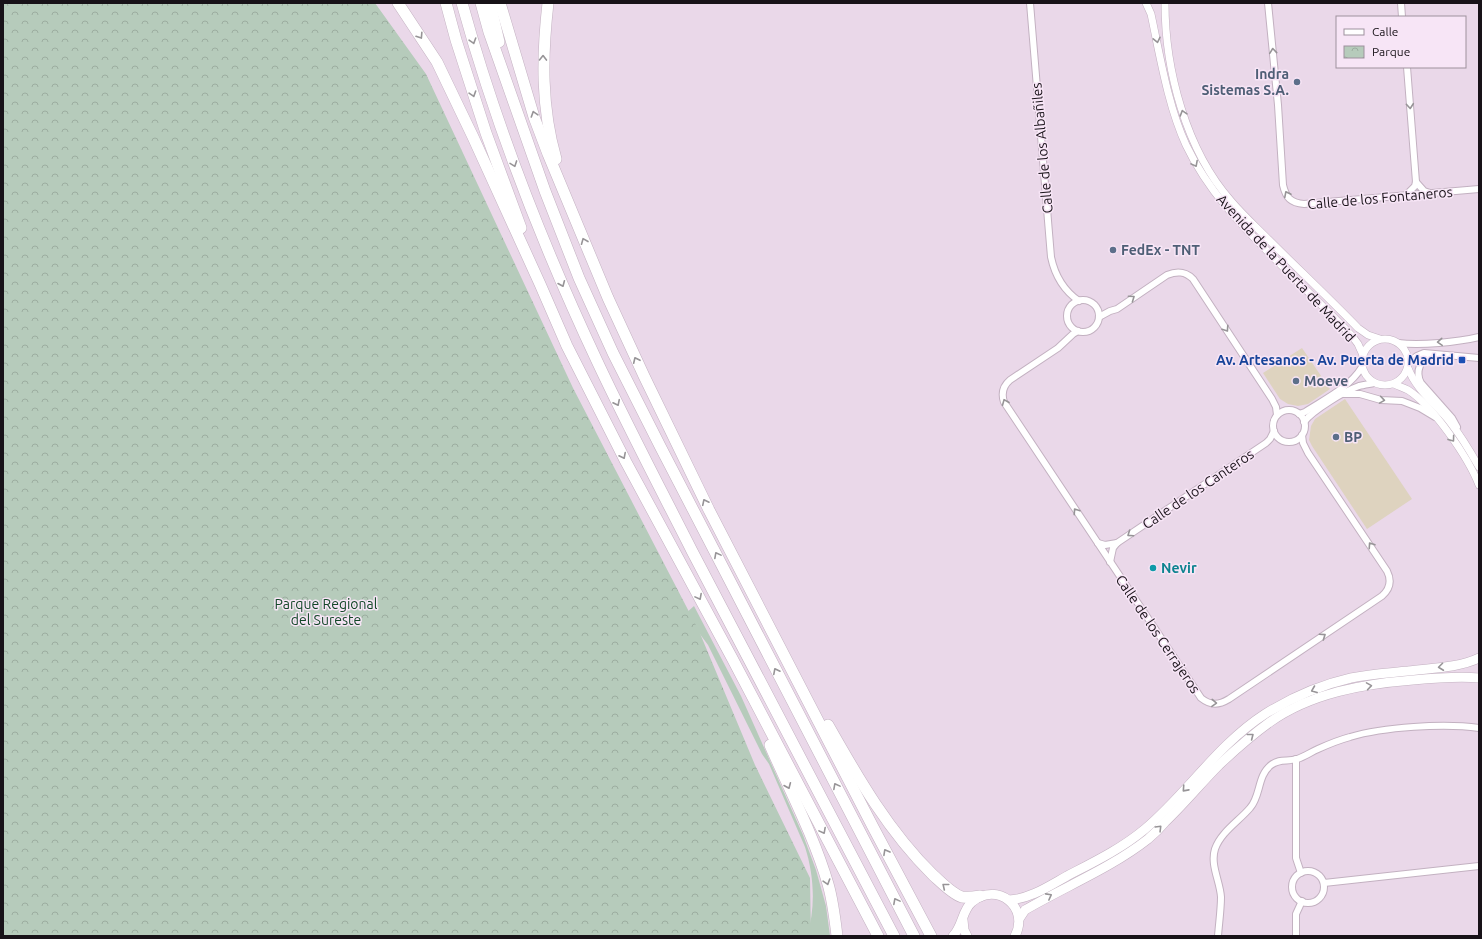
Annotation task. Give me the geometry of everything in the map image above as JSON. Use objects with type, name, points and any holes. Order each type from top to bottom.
[{"type":"highway","points":[[398,3],[437,62],[473,137],[567,346],[622,455],[720,636],[878,936]]},
{"type":"highway","points":[[446,3],[456,40],[486,133],[516,213],[540,284]]},
{"type":"highway","points":[[462,3],[502,130],[531,208],[596,361],[642,454],[894,936]]},
{"type":"highway","points":[[481,3],[489,32],[545,191],[579,278],[613,353],[663,453],[914,936]]},
{"type":"highway","points":[[490,3],[501,52],[501,66]]},
{"type":"highway","points":[[500,3],[534,117],[548,154],[608,298],[644,376],[709,510],[931,936]]},
{"type":"highway","points":[[548,3],[543,50],[544,94],[548,124],[568,202]]},
{"type":"highway","points":[[755,599],[856,774],[892,829],[915,857],[950,890],[961,896],[969,898],[980,896]]},
{"type":"highway","points":[[720,636],[731,664],[770,745],[818,854],[829,886],[837,936]]},
{"type":"main road","points":[[1009,900],[1017,900],[1035,894],[1115,851],[1150,824],[1177,799],[1211,760],[1237,736],[1264,715],[1294,698],[1322,686],[1351,678],[1455,665],[1479,658]]},
{"type":"main road","points":[[1019,919],[1025,910],[1119,859],[1149,838],[1246,740],[1271,722],[1298,706],[1323,696],[1345,690],[1394,682],[1458,676],[1479,678]]},
{"type":"main road","points":[[967,936],[964,930],[966,910],[971,903],[980,896],[993,894],[1002,896],[1016,907],[1019,919],[1018,930],[1015,936]]},
{"type":"main road","points":[[953,936],[964,919]]},
{"type":"street","name":"Calle de los Albañiles","points":[[1030,3],[1051,257],[1056,274],[1066,290],[1079,301]]},
{"type":"street","name":"Avenida de la Puerta de Madrid","points":[[1146,3],[1151,14],[1175,116],[1185,144],[1197,168],[1224,206],[1352,336],[1363,355]]},
{"type":"street","name":"Avenida de la Puerta de Madrid","points":[[1165,3],[1166,34],[1175,84],[1192,139],[1204,163],[1231,201],[1259,230],[1358,328],[1368,335],[1380,339]]},
{"type":"street","name":"Calle de los Fontaneros","points":[[1268,3],[1284,185],[1287,197],[1291,201],[1304,204],[1479,190]]},
{"type":"street","points":[[1401,3],[1402,16]]},
{"type":"street","points":[[1405,196],[1415,186],[1416,182],[1407,68]]},
{"type":"street","points":[[1416,182],[1424,191],[1433,194]]},
{"type":"street","points":[[1099,317],[1093,304],[1084,300],[1079,301],[1070,307],[1067,312],[1068,322],[1074,329],[1083,332],[1092,329],[1099,317],[1110,310],[1117,309],[1168,274],[1175,272],[1185,273],[1193,279],[1269,394],[1276,407],[1277,416],[1274,423],[1274,431],[1276,436],[1285,441],[1295,441],[1302,435],[1305,426],[1299,414],[1290,410],[1277,416]]},
{"type":"street","name":"Calle de los Albañiles","points":[[1066,290],[1070,307]]},
{"type":"street","name":"Calle de los Cerrajeros","points":[[1078,331],[1058,348],[1010,380],[1004,387],[1002,397],[1006,406],[1201,698],[1211,704],[1218,704],[1229,699],[1382,596],[1390,586],[1390,576],[1308,453],[1303,443],[1302,435]]},
{"type":"street","points":[[1479,337],[1468,340],[1432,343],[1398,343],[1387,339],[1380,339],[1372,342],[1366,348],[1363,355],[1362,367],[1366,376],[1374,383],[1380,385],[1394,384],[1408,390],[1426,405],[1460,450],[1479,485]]},
{"type":"street","points":[[1398,343],[1405,350],[1408,365],[1415,384],[1450,422],[1467,446]]},
{"type":"street","points":[[1394,384],[1405,375],[1408,365],[1417,356],[1424,353],[1479,358]]},
{"type":"street","points":[[1446,355],[1432,356],[1425,360],[1420,364],[1418,377],[1421,383],[1452,418],[1479,466]]},
{"type":"street","points":[[1299,414],[1305,412],[1348,385],[1362,367]]},
{"type":"street","points":[[1304,422],[1309,415],[1344,394],[1359,386],[1374,383]]},
{"type":"street","points":[[1344,394],[1360,394],[1381,400],[1402,400],[1420,408],[1436,418]]},
{"type":"street","name":"Calle de los Canteros","points":[[1117,543],[1266,443],[1274,431]]},
{"type":"street","points":[[1098,543],[1117,543]]},
{"type":"street","points":[[1110,562],[1112,548],[1117,543]]},
{"type":"street","points":[[1218,936],[1221,897],[1214,859],[1215,850],[1218,842],[1224,834],[1252,805],[1260,781],[1270,766],[1279,760],[1296,759],[1351,736],[1380,731],[1429,726],[1479,728]]},
{"type":"street","points":[[1296,759],[1296,858],[1301,873]]},
{"type":"street","points":[[1324,883],[1479,866]]},
{"type":"street","points":[[1306,871],[1312,871],[1318,874],[1324,883],[1323,893],[1320,898],[1312,902],[1302,901],[1294,894],[1292,885],[1297,876],[1306,871]]},
{"type":"street","points":[[1296,936],[1296,914],[1302,901]]},
{"type":"shaded area","name":"Moeve","points":[[1302,348],[1330,389],[1308,404],[1298,406],[1288,404],[1280,399],[1263,373]]},
{"type":"shaded area","points":[[1345,399],[1412,499],[1367,529],[1309,440],[1311,426],[1315,419]]},
{"type":"green space","name":"Parque Regional del Sureste","points":[[3,3],[375,3],[426,74],[573,388],[699,631],[755,765],[810,878],[811,936],[3,936]]},
{"type":"green space","points":[[694,606],[741,696],[803,835],[816,870],[826,906],[830,936],[807,936],[812,914],[813,891],[805,847],[769,764],[762,754],[708,645],[685,614]]},
{"type":"place","name":"Indra Sistemas S.A.","points":[[1297,82]]},
{"type":"place","name":"FedEx - TNT","points":[[1113,250]]},
{"type":"place","name":"Av. Artesanos - Av. Puerta de Madrid","points":[[1462,360]]},
{"type":"place","name":"Moeve","points":[[1296,381]]},
{"type":"place","name":"BP","points":[[1336,437]]},
{"type":"place","name":"Nevir","points":[[1153,568]]}]
